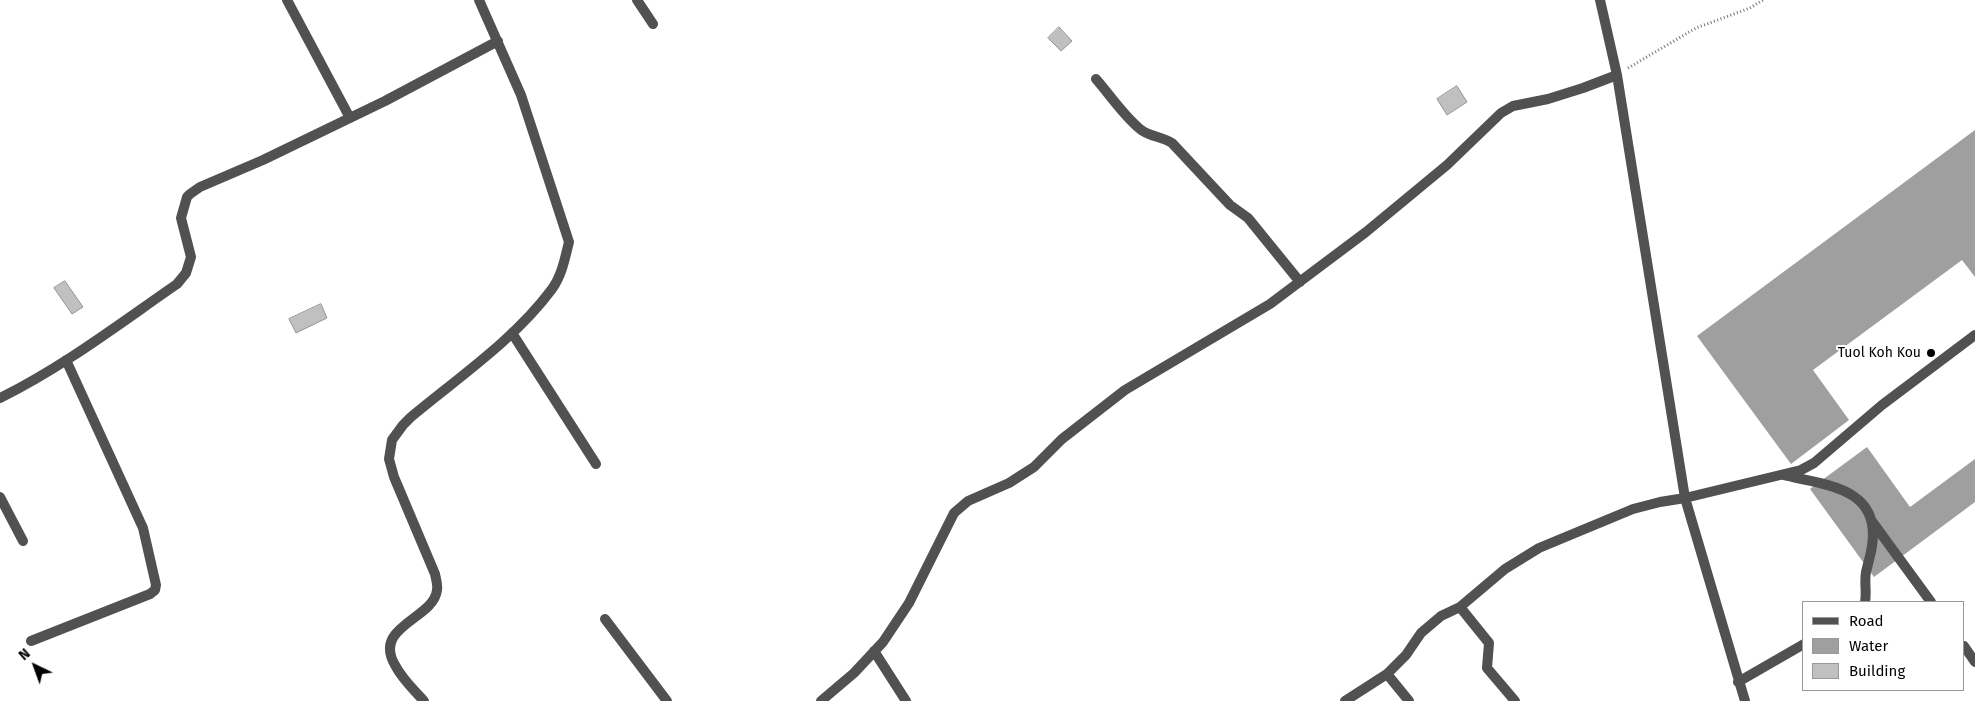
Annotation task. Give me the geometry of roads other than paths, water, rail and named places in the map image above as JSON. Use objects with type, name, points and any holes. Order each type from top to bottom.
[{"type":"street","points":[[287,0],[350,118]]},
{"type":"street","points":[[424,701],[394,665],[389,650],[395,635],[434,600],[438,589],[435,574],[394,477],[389,458],[392,440],[407,421],[512,333],[553,288],[564,265],[569,242],[522,94],[479,0]]},
{"type":"street","points":[[637,0],[653,24]]},
{"type":"street","points":[[1600,0],[1617,75],[1685,498],[1745,701]]},
{"type":"street","points":[[0,398],[29,384],[177,284],[186,273],[191,257],[181,218],[187,197],[190,194],[200,187],[263,160],[385,101],[498,41]]},
{"type":"street","points":[[821,701],[854,673],[874,651],[909,603],[954,513],[968,501],[1010,483],[1034,467],[1062,439],[1125,390],[1270,304],[1366,232],[1447,165],[1501,113],[1513,106],[1557,96],[1617,75]]},
{"type":"street","points":[[1096,79],[1140,130],[1152,136],[1164,137],[1172,143],[1230,206],[1248,218],[1300,282]]},
{"type":"street","points":[[512,333],[596,464]]},
{"type":"street","points":[[1345,701],[1388,674],[1421,633],[1441,616],[1460,607],[1505,568],[1539,548],[1633,509],[1801,470],[1814,463],[1882,405],[1975,336]]},
{"type":"street","points":[[30,641],[150,594],[155,590],[156,585],[143,528],[66,360]]},
{"type":"street","points":[[1781,475],[1848,491],[1865,505],[1871,520],[1930,601]]},
{"type":"street","points":[[0,497],[22,541]]},
{"type":"street","points":[[1865,601],[1866,574],[1872,544],[1871,520]]},
{"type":"street","points":[[1460,607],[1489,643],[1487,668],[1515,701]]},
{"type":"street","points":[[605,620],[666,701]]},
{"type":"street","points":[[1738,682],[1802,645]]},
{"type":"street","points":[[1965,647],[1975,662]]},
{"type":"street","points":[[874,651],[906,701]]},
{"type":"street","points":[[1388,674],[1409,701]]},
{"type":"water","points":[[1975,130],[1975,277],[1962,260],[1813,370],[1849,420],[1791,464],[1697,336]]},
{"type":"water","points":[[1867,447],[1910,507],[1975,459],[1975,502],[1874,577],[1810,489]]},
{"type":"place","name":"Tuol Koh Kou","points":[[1931,353]]}]
